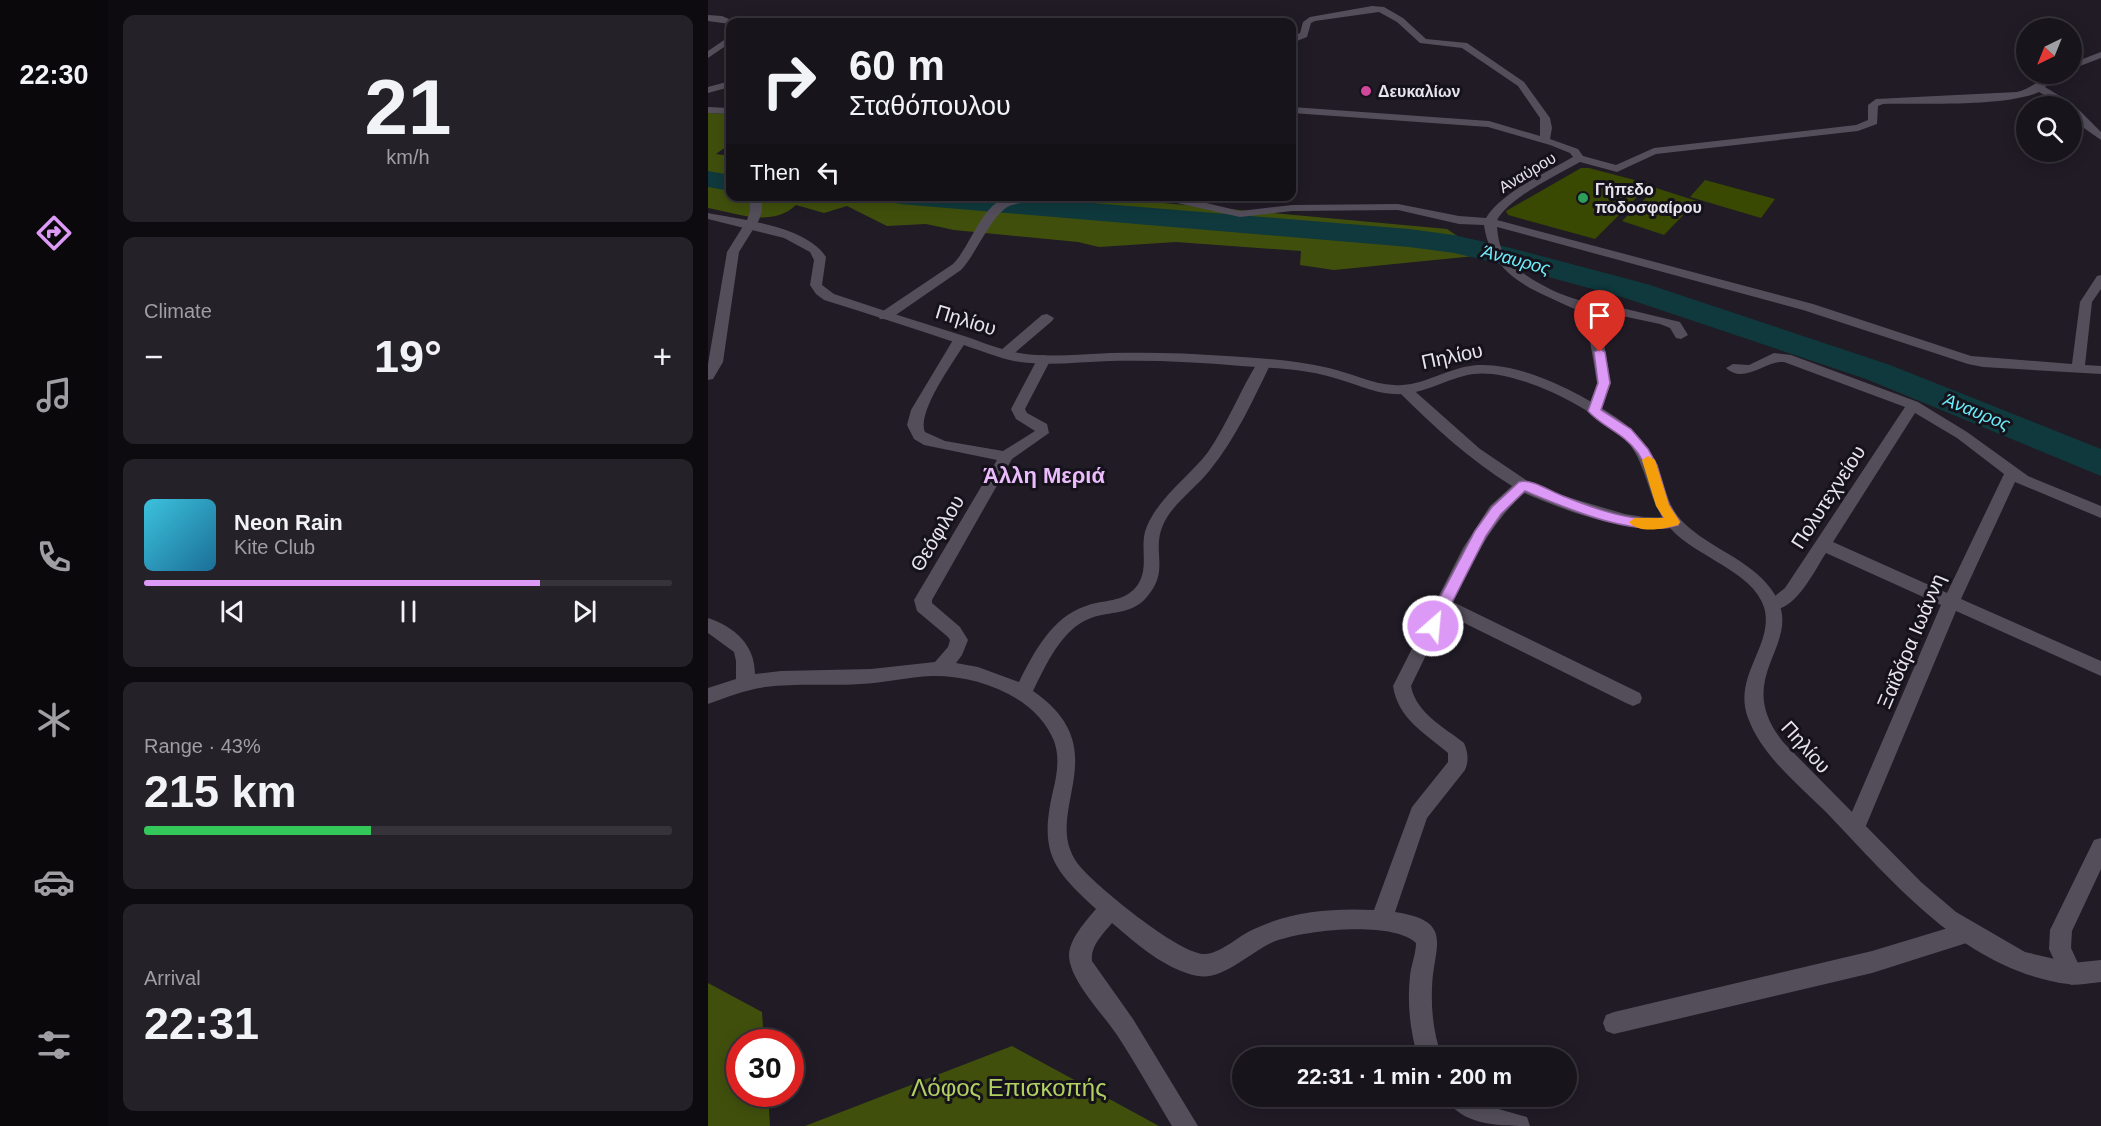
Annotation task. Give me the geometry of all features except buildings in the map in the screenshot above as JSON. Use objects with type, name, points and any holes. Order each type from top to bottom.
[{"type":"street","points":[[1296,38],[1304,34],[1307,22],[1313,19],[1368,9],[1383,10],[1400,20],[1421,40],[1464,45],[1484,60],[1517,79],[1545,118],[1547,128],[1545,141]]},
{"type":"street","points":[[708,18],[726,20]]},
{"type":"street","points":[[708,56],[726,42]]},
{"type":"street","points":[[708,56],[717,58],[726,53]]},
{"type":"street","points":[[2082,62],[2101,55]]},
{"type":"street","points":[[1296,110],[1481,122],[1545,141],[1574,152],[1579,158],[1617,169],[1654,151],[1776,140],[1858,128],[1873,122],[1873,105],[1876,102],[1993,98],[2027,93],[2042,84]]},
{"type":"street","points":[[708,90],[726,85]]},
{"type":"street","points":[[2038,87],[2052,96]]},
{"type":"street","points":[[708,110],[726,111]]},
{"type":"street","points":[[2082,121],[2101,137]]},
{"type":"street","name":"Αναύρου","points":[[1490,222],[1497,210],[1514,197],[1579,158]]},
{"type":"street","points":[[708,376],[716,362],[714,335],[733,252],[750,226],[756,211],[756,201]]},
{"type":"street","points":[[885,316],[957,267],[964,260],[985,222],[1007,201]]},
{"type":"street","points":[[1182,201],[1240,214],[1292,208],[1398,207],[1459,220],[1490,222],[1808,307],[1968,360],[1983,363],[2101,370]]},
{"type":"street","points":[[708,216],[750,226]]},
{"type":"street","points":[[1490,222],[1501,260],[1517,274],[1584,308],[1592,316],[1604,383],[1594,411]]},
{"type":"street","name":"Πηλίου","points":[[750,226],[808,243],[819,255],[816,282],[820,291],[833,298],[1005,354],[1044,359],[1169,357],[1264,363],[1319,369],[1381,387],[1404,389],[1466,370],[1489,368],[1518,374],[1594,411],[1626,432],[1644,452],[1651,465],[1662,506],[1673,522],[1687,535],[1757,584],[1772,604],[1775,617],[1774,630],[1754,684],[1753,697],[1756,716],[1763,731],[1776,748],[1930,905],[1968,933],[2021,962],[2072,974],[2101,971]]},
{"type":"street","points":[[2078,368],[2085,302],[2101,279]]},
{"type":"street","points":[[1584,308],[1597,306],[1664,321],[1675,325],[1681,335]]},
{"type":"street","points":[[1005,354],[1047,318]]},
{"type":"street","points":[[960,340],[918,410],[914,427],[917,433],[937,445],[995,452],[1004,457],[1042,433],[1042,427],[1021,416],[1018,409],[1044,359]]},
{"type":"street","points":[[1733,368],[1751,369],[1774,357],[1786,358],[1913,405],[1962,435],[2012,473],[2039,487],[2101,512]]},
{"type":"street","points":[[1022,694],[1038,660],[1048,645],[1068,625],[1088,612],[1122,607],[1143,590],[1154,569],[1151,545],[1156,523],[1204,468],[1231,432],[1264,363]]},
{"type":"street","points":[[1404,389],[1473,451],[1523,485],[1560,500],[1624,520],[1654,525],[1673,522]]},
{"type":"street","name":"Πολυτεχνείου","points":[[1772,604],[1791,593],[1913,405]]},
{"type":"street","name":"Θεόφιλου","points":[[940,669],[956,650],[959,640],[954,632],[923,606],[923,600],[1005,460],[1004,457]]},
{"type":"street","name":"Ξαϊδάρα Ιωάννη","points":[[1855,828],[1951,602],[2012,473]]},
{"type":"street","points":[[1382,921],[1419,813],[1458,764],[1459,757],[1457,749],[1409,709],[1402,698],[1402,686],[1480,534],[1496,510],[1523,485]]},
{"type":"street","points":[[1822,544],[2101,669]]},
{"type":"street","points":[[1443,606],[1633,698]]},
{"type":"street","points":[[708,625],[743,649],[748,661],[746,684]]},
{"type":"street","points":[[708,696],[771,679],[864,677],[940,669],[983,675],[1004,682],[1022,694],[1050,720],[1062,739],[1068,768],[1057,830],[1062,857],[1071,872],[1111,907],[1173,955],[1198,964],[1215,961],[1260,937],[1293,925],[1382,921],[1407,924],[1420,929],[1428,946],[1422,967],[1419,1012],[1426,1047]]},
{"type":"street","points":[[2072,974],[2060,949],[2061,930],[2101,848]]},
{"type":"street","points":[[1111,907],[1087,938],[1080,953],[1081,963],[1087,975],[1125,1027],[1186,1126]]},
{"type":"street","points":[[1614,1023],[1872,962],[1968,933]]},
{"type":"street","points":[[1471,1107],[1497,1123],[1518,1126]]},
{"type":"green space","points":[[708,113],[726,114],[726,147],[716,154],[726,155],[726,201],[1142,201],[1447,229],[1485,255],[1334,270],[1300,265],[1301,251],[1176,242],[1099,247],[1078,242],[954,230],[926,224],[887,226],[847,206],[824,213],[796,205],[776,216],[765,217],[708,208]]},
{"type":"green space","name":"Γήπεδο ποδοσφαίρου","points":[[1581,168],[1589,168],[1650,184],[1595,239],[1508,215],[1506,211]]},
{"type":"green space","points":[[1705,180],[1775,199],[1761,218],[1690,197]]},
{"type":"green space","points":[[1656,188],[1697,201],[1664,235],[1622,221]]},
{"type":"green space","points":[[708,983],[762,1012],[763,1029],[726,1029],[726,1107],[769,1107],[770,1126],[708,1126]]},
{"type":"green space","name":"Λόφος Επισκοπής","points":[[1012,1046],[1159,1126],[805,1126]]},
{"type":"waterway","name":"Άναυρος","points":[[708,179],[726,182]]},
{"type":"waterway","name":"Άναυρος","points":[[961,201],[1409,238],[1454,244],[1511,257],[1636,291],[1878,372],[2101,463]]},
{"type":"slow traffic","points":[[1635,522],[1654,525],[1673,522],[1662,506],[1648,460]]},
{"type":"place","name":"Δευκαλίων","points":[[1366,91]]},
{"type":"place","name":"Γήπεδο ποδοσφαίρου","points":[[1583,198]]},
{"type":"district","name":"Άλλη Μεριά","points":[[1044,475]]},
{"type":"route","points":[[1433,626],[1480,534],[1496,510],[1523,485],[1560,500],[1624,520],[1654,525],[1673,522],[1662,506],[1651,465],[1644,452],[1626,432],[1594,411],[1604,383],[1600,352]]}]
